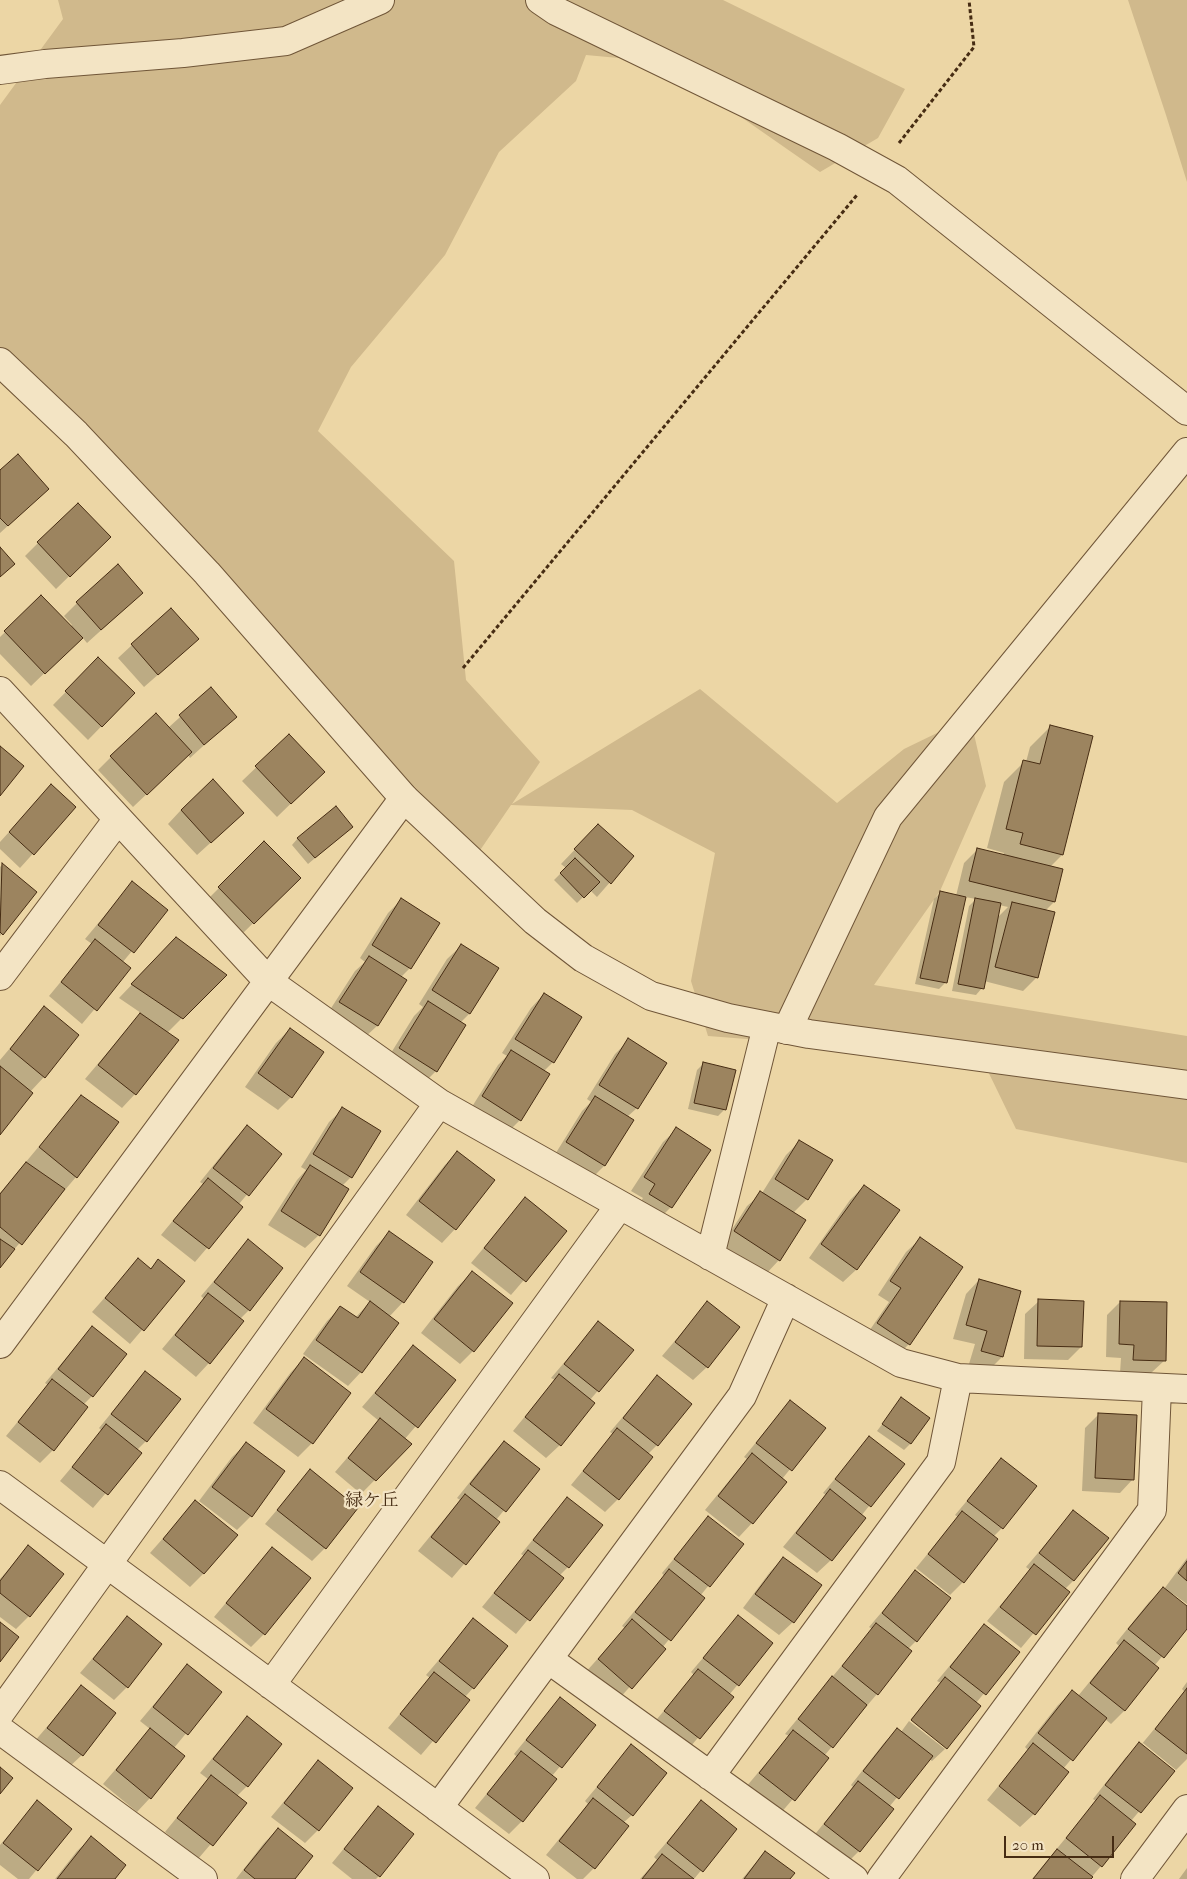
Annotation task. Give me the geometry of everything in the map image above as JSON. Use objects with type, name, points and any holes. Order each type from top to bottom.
[{"type":"street","points":[[0,70],[45,64],[183,53],[286,41],[380,0]]},
{"type":"street","points":[[540,0],[556,11],[837,147],[897,180],[1187,411]]},
{"type":"street","points":[[0,362],[76,434],[207,573],[404,798],[535,921],[583,958],[651,996],[728,1018],[777,1028],[1187,1085]]},
{"type":"street","points":[[710,1256],[777,1028],[888,817],[1187,452]]},
{"type":"street","points":[[0,692],[269,982],[439,1103],[901,1363],[958,1378],[1187,1389]]},
{"type":"street","points":[[0,1344],[404,798]]},
{"type":"street","points":[[0,976],[118,819]]},
{"type":"street","points":[[0,1713],[439,1103]]},
{"type":"street","points":[[271,1685],[620,1205]]},
{"type":"street","points":[[438,1808],[742,1396],[786,1298]]},
{"type":"street","points":[[710,1776],[941,1462],[958,1378]]},
{"type":"street","points":[[881,1879],[1152,1510],[1157,1388]]},
{"type":"street","points":[[0,1485],[535,1879]]},
{"type":"street","points":[[548,1659],[854,1879]]},
{"type":"street","points":[[0,1730],[203,1879]]},
{"type":"street","points":[[1135,1879],[1187,1809]]},
{"type":"path","points":[[463,668],[878,170],[974,47],[969,0]]},
{"type":"shaded area","points":[[58,0],[723,0],[905,89],[878,138],[820,172],[662,62],[586,55],[576,81],[499,152],[445,255],[351,367],[318,431],[454,561],[466,680],[540,762],[512,804],[700,689],[837,803],[904,749],[970,717],[986,786],[940,891],[874,985],[1187,1036],[1187,1163],[1016,1129],[981,1057],[708,1036],[691,981],[715,853],[632,810],[511,805],[472,862],[0,368],[0,105],[63,19]]},
{"type":"shaded area","points":[[1128,0],[1187,0],[1187,182],[1166,115]]},
{"type":"building","points":[[18,454],[49,489],[8,526],[0,518],[0,470]]},
{"type":"building","points":[[78,503],[111,537],[70,577],[37,542]]},
{"type":"building","points":[[0,547],[15,564],[0,577]]},
{"type":"building","points":[[118,564],[143,593],[101,630],[76,602]]},
{"type":"building","points":[[41,595],[83,638],[45,674],[4,631]]},
{"type":"building","points":[[171,608],[199,639],[158,675],[131,644]]},
{"type":"building","points":[[98,657],[135,693],[102,727],[65,691]]},
{"type":"building","points":[[211,687],[237,717],[204,745],[179,715]]},
{"type":"building","points":[[156,713],[192,752],[147,795],[110,756]]},
{"type":"building","points":[[1050,725],[1093,736],[1063,855],[1020,844],[1023,833],[1006,829],[1023,760],[1040,764]]},
{"type":"building","points":[[289,734],[325,772],[291,804],[255,766]]},
{"type":"building","points":[[0,746],[24,766],[0,796]]},
{"type":"building","points":[[213,779],[244,813],[211,843],[181,810]]},
{"type":"building","points":[[51,784],[76,807],[34,855],[9,832]]},
{"type":"building","points":[[336,806],[353,827],[315,858],[297,838]]},
{"type":"building","points":[[598,824],[634,856],[611,884],[574,849]]},
{"type":"building","points":[[264,841],[301,878],[254,924],[218,887]]},
{"type":"building","points":[[977,848],[1063,869],[1055,902],[969,881]]},
{"type":"building","points":[[575,858],[600,882],[584,898],[560,873]]},
{"type":"building","points":[[2,863],[37,892],[3,935],[0,932]]},
{"type":"building","points":[[132,881],[168,910],[134,953],[98,925]]},
{"type":"building","points":[[940,891],[966,897],[947,983],[920,978]]},
{"type":"building","points":[[401,898],[440,923],[411,969],[372,945]]},
{"type":"building","points":[[975,898],[1001,903],[984,989],[958,984]]},
{"type":"building","points":[[1012,902],[1055,912],[1038,978],[995,967]]},
{"type":"building","points":[[176,937],[227,975],[183,1019],[131,984]]},
{"type":"building","points":[[95,939],[131,968],[97,1011],[61,982]]},
{"type":"building","points":[[461,944],[499,968],[470,1014],[432,990]]},
{"type":"building","points":[[369,956],[407,980],[378,1026],[339,1002]]},
{"type":"building","points":[[544,993],[582,1017],[554,1063],[515,1039]]},
{"type":"building","points":[[428,1001],[466,1025],[437,1072],[399,1048]]},
{"type":"building","points":[[44,1006],[79,1035],[45,1078],[10,1049]]},
{"type":"building","points":[[140,1013],[179,1040],[136,1095],[98,1065]]},
{"type":"building","points":[[290,1028],[324,1052],[292,1098],[258,1073]]},
{"type":"building","points":[[628,1038],[667,1063],[638,1109],[599,1085]]},
{"type":"building","points":[[511,1050],[550,1074],[521,1121],[482,1096]]},
{"type":"building","points":[[703,1062],[736,1070],[726,1110],[694,1103]]},
{"type":"building","points":[[0,1066],[33,1093],[0,1135]]},
{"type":"building","points":[[81,1095],[119,1122],[77,1178],[39,1147]]},
{"type":"building","points":[[595,1096],[634,1120],[605,1166],[566,1142]]},
{"type":"building","points":[[342,1107],[381,1131],[352,1178],[313,1154]]},
{"type":"building","points":[[247,1125],[282,1154],[249,1196],[213,1168]]},
{"type":"building","points":[[676,1127],[711,1150],[672,1208],[649,1194],[655,1184],[644,1177]]},
{"type":"building","points":[[799,1140],[833,1160],[808,1200],[775,1179]]},
{"type":"building","points":[[457,1151],[495,1180],[456,1230],[419,1201]]},
{"type":"building","points":[[26,1162],[65,1189],[22,1245],[0,1227],[0,1194]]},
{"type":"building","points":[[310,1165],[349,1189],[320,1236],[281,1211]]},
{"type":"building","points":[[208,1178],[243,1207],[209,1249],[173,1221]]},
{"type":"building","points":[[864,1185],[900,1210],[857,1270],[821,1244]]},
{"type":"building","points":[[760,1191],[806,1220],[780,1261],[734,1231]]},
{"type":"building","points":[[525,1197],[567,1231],[526,1282],[484,1248]]},
{"type":"building","points":[[389,1231],[433,1262],[404,1303],[360,1272]]},
{"type":"building","points":[[920,1237],[963,1267],[910,1345],[877,1323],[901,1288],[890,1281]]},
{"type":"building","points":[[0,1239],[15,1249],[0,1268]]},
{"type":"building","points":[[248,1239],[283,1268],[250,1311],[214,1282]]},
{"type":"building","points":[[138,1258],[151,1269],[158,1259],[185,1281],[144,1331],[105,1298]]},
{"type":"building","points":[[472,1271],[513,1303],[474,1352],[434,1319]]},
{"type":"building","points":[[979,1279],[1021,1291],[1003,1357],[981,1351],[987,1331],[966,1325]]},
{"type":"building","points":[[208,1293],[244,1321],[210,1364],[175,1335]]},
{"type":"building","points":[[1038,1299],[1084,1301],[1082,1347],[1037,1346]]},
{"type":"building","points":[[370,1301],[399,1323],[362,1373],[316,1340],[340,1306],[358,1318]]},
{"type":"building","points":[[707,1301],[740,1327],[708,1368],[675,1342]]},
{"type":"building","points":[[1120,1301],[1167,1302],[1166,1361],[1133,1360],[1134,1345],[1119,1344]]},
{"type":"building","points":[[598,1321],[634,1350],[599,1392],[564,1364]]},
{"type":"building","points":[[92,1326],[127,1354],[93,1397],[58,1369]]},
{"type":"building","points":[[413,1345],[456,1380],[418,1428],[375,1393]]},
{"type":"building","points":[[304,1357],[351,1393],[313,1444],[266,1409]]},
{"type":"building","points":[[145,1371],[181,1399],[147,1442],[111,1414]]},
{"type":"building","points":[[559,1374],[595,1403],[561,1446],[525,1417]]},
{"type":"building","points":[[657,1375],[692,1404],[658,1446],[623,1418]]},
{"type":"building","points":[[52,1379],[88,1407],[54,1451],[18,1422]]},
{"type":"building","points":[[901,1397],[930,1418],[911,1444],[882,1424]]},
{"type":"building","points":[[790,1400],[826,1428],[792,1471],[756,1443]]},
{"type":"building","points":[[1098,1413],[1137,1415],[1134,1480],[1095,1478]]},
{"type":"building","points":[[380,1418],[412,1444],[376,1481],[348,1458]]},
{"type":"building","points":[[106,1424],[142,1453],[108,1495],[72,1467]]},
{"type":"building","points":[[617,1428],[653,1457],[619,1500],[583,1471]]},
{"type":"building","points":[[869,1436],[905,1464],[871,1507],[835,1479]]},
{"type":"building","points":[[504,1441],[540,1469],[506,1512],[470,1484]]},
{"type":"building","points":[[246,1442],[285,1471],[252,1517],[212,1487]]},
{"type":"building","points":[[752,1453],[787,1482],[753,1524],[718,1496]]},
{"type":"building","points":[[1001,1458],[1037,1486],[1003,1529],[967,1501]]},
{"type":"building","points":[[310,1469],[358,1508],[326,1549],[277,1510]]},
{"type":"building","points":[[830,1489],[866,1518],[832,1561],[796,1533]]},
{"type":"building","points":[[465,1494],[500,1522],[466,1565],[431,1537]]},
{"type":"building","points":[[567,1497],[603,1525],[569,1568],[533,1540]]},
{"type":"building","points":[[195,1500],[238,1535],[204,1574],[163,1539]]},
{"type":"building","points":[[1073,1510],[1109,1538],[1074,1581],[1039,1553]]},
{"type":"building","points":[[962,1511],[998,1539],[964,1583],[928,1554]]},
{"type":"building","points":[[708,1516],[744,1544],[710,1587],[674,1559]]},
{"type":"building","points":[[28,1545],[64,1574],[30,1617],[0,1593],[0,1581]]},
{"type":"building","points":[[272,1547],[311,1578],[265,1635],[226,1603]]},
{"type":"building","points":[[528,1550],[564,1578],[530,1621],[494,1593]]},
{"type":"building","points":[[783,1557],[822,1585],[794,1623],[755,1594]]},
{"type":"building","points":[[1187,1561],[1187,1581],[1178,1573]]},
{"type":"building","points":[[1034,1564],[1070,1592],[1036,1635],[1000,1607]]},
{"type":"building","points":[[669,1569],[705,1598],[671,1641],[635,1612]]},
{"type":"building","points":[[915,1570],[951,1598],[917,1642],[882,1613]]},
{"type":"building","points":[[1163,1587],[1187,1606],[1187,1629],[1164,1658],[1128,1629]]},
{"type":"building","points":[[738,1615],[773,1643],[739,1686],[703,1658]]},
{"type":"building","points":[[127,1616],[162,1644],[128,1688],[93,1659]]},
{"type":"building","points":[[473,1618],[508,1646],[474,1689],[439,1661]]},
{"type":"building","points":[[632,1619],[666,1649],[632,1689],[598,1659]]},
{"type":"building","points":[[0,1622],[19,1637],[0,1662]]},
{"type":"building","points":[[876,1623],[912,1651],[878,1695],[842,1666]]},
{"type":"building","points":[[984,1624],[1020,1652],[986,1695],[950,1667]]},
{"type":"building","points":[[1124,1640],[1159,1668],[1125,1711],[1090,1683]]},
{"type":"building","points":[[187,1664],[222,1692],[188,1735],[153,1707]]},
{"type":"building","points":[[698,1669],[734,1697],[700,1739],[664,1711]]},
{"type":"building","points":[[434,1672],[470,1700],[436,1743],[400,1714]]},
{"type":"building","points":[[832,1676],[867,1705],[833,1748],[798,1719]]},
{"type":"building","points":[[945,1677],[981,1706],[947,1749],[911,1720]]},
{"type":"building","points":[[81,1685],[116,1713],[83,1756],[47,1728]]},
{"type":"building","points":[[1187,1688],[1187,1754],[1155,1729]]},
{"type":"building","points":[[1072,1690],[1107,1718],[1073,1761],[1038,1733]]},
{"type":"building","points":[[560,1697],[596,1725],[562,1768],[526,1740]]},
{"type":"building","points":[[247,1716],[282,1744],[248,1787],[213,1759]]},
{"type":"building","points":[[150,1728],[185,1756],[151,1799],[116,1770]]},
{"type":"building","points":[[897,1728],[933,1756],[899,1799],[863,1771]]},
{"type":"building","points":[[793,1730],[829,1758],[795,1801],[759,1773]]},
{"type":"building","points":[[1139,1742],[1175,1771],[1141,1813],[1105,1785]]},
{"type":"building","points":[[1033,1743],[1069,1772],[1035,1815],[999,1786]]},
{"type":"building","points":[[631,1744],[667,1773],[633,1816],[597,1787]]},
{"type":"building","points":[[521,1751],[557,1779],[523,1822],[487,1794]]},
{"type":"building","points":[[318,1760],[353,1788],[319,1831],[284,1803]]},
{"type":"building","points":[[0,1767],[13,1778],[0,1794]]},
{"type":"building","points":[[211,1775],[247,1803],[213,1846],[177,1818]]},
{"type":"building","points":[[858,1781],[894,1809],[860,1852],[824,1824]]},
{"type":"building","points":[[1100,1795],[1136,1824],[1102,1867],[1066,1838]]},
{"type":"building","points":[[593,1798],[629,1826],[595,1869],[559,1841]]},
{"type":"building","points":[[37,1800],[72,1829],[38,1871],[3,1843]]},
{"type":"building","points":[[701,1800],[737,1829],[703,1872],[667,1843]]},
{"type":"building","points":[[378,1806],[414,1834],[380,1877],[344,1849]]},
{"type":"building","points":[[278,1828],[313,1856],[295,1879],[255,1879],[244,1870]]},
{"type":"building","points":[[91,1836],[126,1865],[115,1879],[57,1879]]},
{"type":"building","points":[[1057,1849],[1093,1877],[1091,1879],[1033,1879]]},
{"type":"building","points":[[765,1851],[795,1873],[790,1879],[744,1879]]},
{"type":"building","points":[[662,1854],[694,1879],[642,1879]]},
{"type":"district","name":"緑ケ丘","points":[[372,1502]]}]
